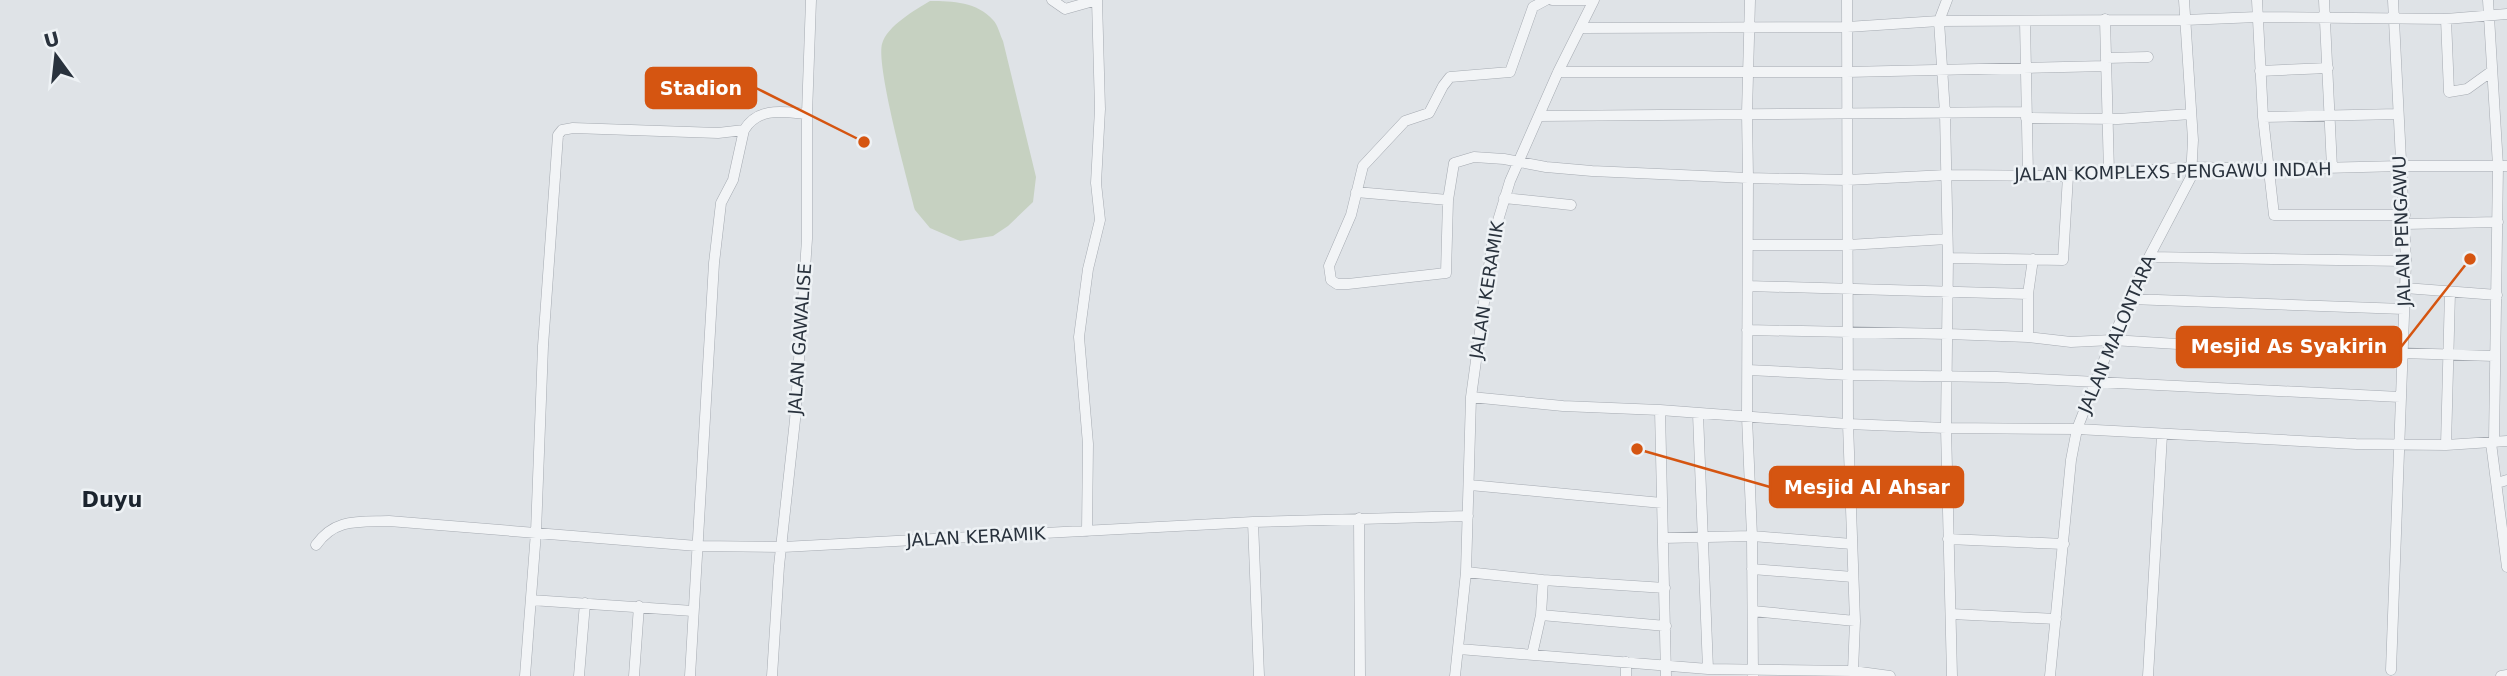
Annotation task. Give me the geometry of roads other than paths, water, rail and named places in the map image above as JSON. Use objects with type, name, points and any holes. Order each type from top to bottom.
[{"type":"street","name":"JALAN GAWALISE","points":[[772,676],[779,566],[795,420],[807,239],[811,0]]},
{"type":"street","points":[[1052,0],[1065,9],[1097,0],[1100,109],[1096,183],[1100,220],[1088,269],[1079,337],[1088,444],[1087,531]]},
{"type":"street","points":[[1356,192],[1448,200],[1446,273],[1337,284],[1329,276],[1329,266],[1351,215],[1360,173],[1366,161],[1405,121],[1429,113],[1447,79],[1455,75],[1510,72],[1533,7],[1546,0]]},
{"type":"street","points":[[1552,0],[1593,0]]},
{"type":"street","name":"JALAN KERAMIK","points":[[1455,676],[1466,572],[1471,397],[1493,237],[1518,162],[1593,0]]},
{"type":"street","points":[[1751,0],[1746,113],[1747,416],[1752,536],[1753,674]]},
{"type":"street","points":[[1847,0],[1848,424],[1855,621],[1853,671]]},
{"type":"street","points":[[1947,0],[1939,21],[1940,69],[1945,113],[1948,258],[1946,428],[1952,676]]},
{"type":"street","name":"JALAN MALONTARA","points":[[2050,676],[2071,460],[2077,429],[2112,340],[2149,257],[2187,187],[2192,167],[2184,0]]},
{"type":"street","points":[[2257,0],[2267,169],[2274,215],[2498,222]]},
{"type":"street","points":[[2325,0],[2332,168]]},
{"type":"street","name":"JALAN PENGAWU","points":[[2391,670],[2406,261],[2393,0]]},
{"type":"street","points":[[2488,0],[2502,166],[2498,222],[2493,442],[2502,481],[2507,567]]},
{"type":"street","points":[[1581,28],[1847,27],[1939,21],[2257,17],[2446,19],[2507,14]]},
{"type":"street","points":[[2105,19],[2109,173]]},
{"type":"street","points":[[2446,19],[2449,92],[2467,89],[2492,71]]},
{"type":"street","points":[[2025,21],[2028,175]]},
{"type":"street","points":[[1558,72],[1847,72],[2106,62],[2148,57]]},
{"type":"street","points":[[2260,71],[2328,68]]},
{"type":"street","points":[[690,676],[719,212],[733,180],[744,130],[753,119],[768,112],[807,114]]},
{"type":"street","points":[[1539,116],[1945,113],[2108,118],[2191,114]]},
{"type":"street","points":[[2263,117],[2398,114]]},
{"type":"street","points":[[525,676],[536,532],[544,346],[560,132],[573,128],[718,133],[744,130]]},
{"type":"street","name":"JALAN KOMPLEXS PENGAWU INDAH","points":[[1448,200],[1454,163],[1474,157],[1592,171],[1847,180],[1946,175],[2068,176],[2192,167],[2267,169],[2502,166]]},
{"type":"street","points":[[1948,258],[2063,260],[2068,176]]},
{"type":"street","points":[[1504,198],[1571,205]]},
{"type":"street","points":[[1748,245],[1848,245],[1947,239]]},
{"type":"street","points":[[2149,257],[2406,261]]},
{"type":"street","points":[[2028,337],[2028,294],[2033,259]]},
{"type":"street","points":[[1748,286],[2028,294]]},
{"type":"street","points":[[2405,288],[2497,295]]},
{"type":"street","points":[[2446,445],[2451,292]]},
{"type":"street","points":[[2130,299],[2404,309]]},
{"type":"street","points":[[1748,330],[1948,334],[2028,337],[2071,342],[2112,340],[2243,348],[2494,356]]},
{"type":"street","points":[[1748,370],[1849,375],[1997,377],[2095,384],[2400,397]]},
{"type":"street","points":[[1471,397],[1563,406],[1660,410],[1848,424],[2077,429],[2356,444],[2446,445],[2507,441]]},
{"type":"street","points":[[1660,410],[1666,671]]},
{"type":"street","points":[[1698,414],[1708,669]]},
{"type":"street","points":[[2148,676],[2162,435]]},
{"type":"street","points":[[1470,485],[1662,503]]},
{"type":"street","name":"JALAN KERAMIK","points":[[316,545],[330,528],[353,522],[388,521],[697,546],[783,547],[1253,522],[1468,516]]},
{"type":"street","points":[[1359,518],[1360,676]]},
{"type":"street","points":[[1253,522],[1259,676]]},
{"type":"street","points":[[1663,538],[1752,536],[1852,544]]},
{"type":"street","points":[[1948,539],[2064,544]]},
{"type":"street","points":[[1752,569],[1853,578]]},
{"type":"street","points":[[1466,572],[1665,588]]},
{"type":"street","points":[[1532,656],[1541,615],[1543,580]]},
{"type":"street","points":[[531,600],[693,611]]},
{"type":"street","points":[[579,676],[585,603]]},
{"type":"street","points":[[634,676],[639,606]]},
{"type":"street","points":[[1753,611],[1855,621]]},
{"type":"street","points":[[1951,614],[2056,619]]},
{"type":"street","points":[[1541,615],[1666,626]]},
{"type":"street","points":[[1458,649],[1626,662],[1666,671],[1708,669],[1753,674],[1853,671],[1890,676]]},
{"type":"street","points":[[1626,662],[1626,676]]},
{"type":"street","points":[[2501,676],[2507,675]]},
{"type":"place","name":"Stadion","points":[[864,142]]},
{"type":"place","name":"Mesjid As Syakirin","points":[[2470,259]]},
{"type":"place","name":"Mesjid Al Ahsar","points":[[1637,449]]},
{"type":"district","name":"Duyu","points":[[112,500]]}]
